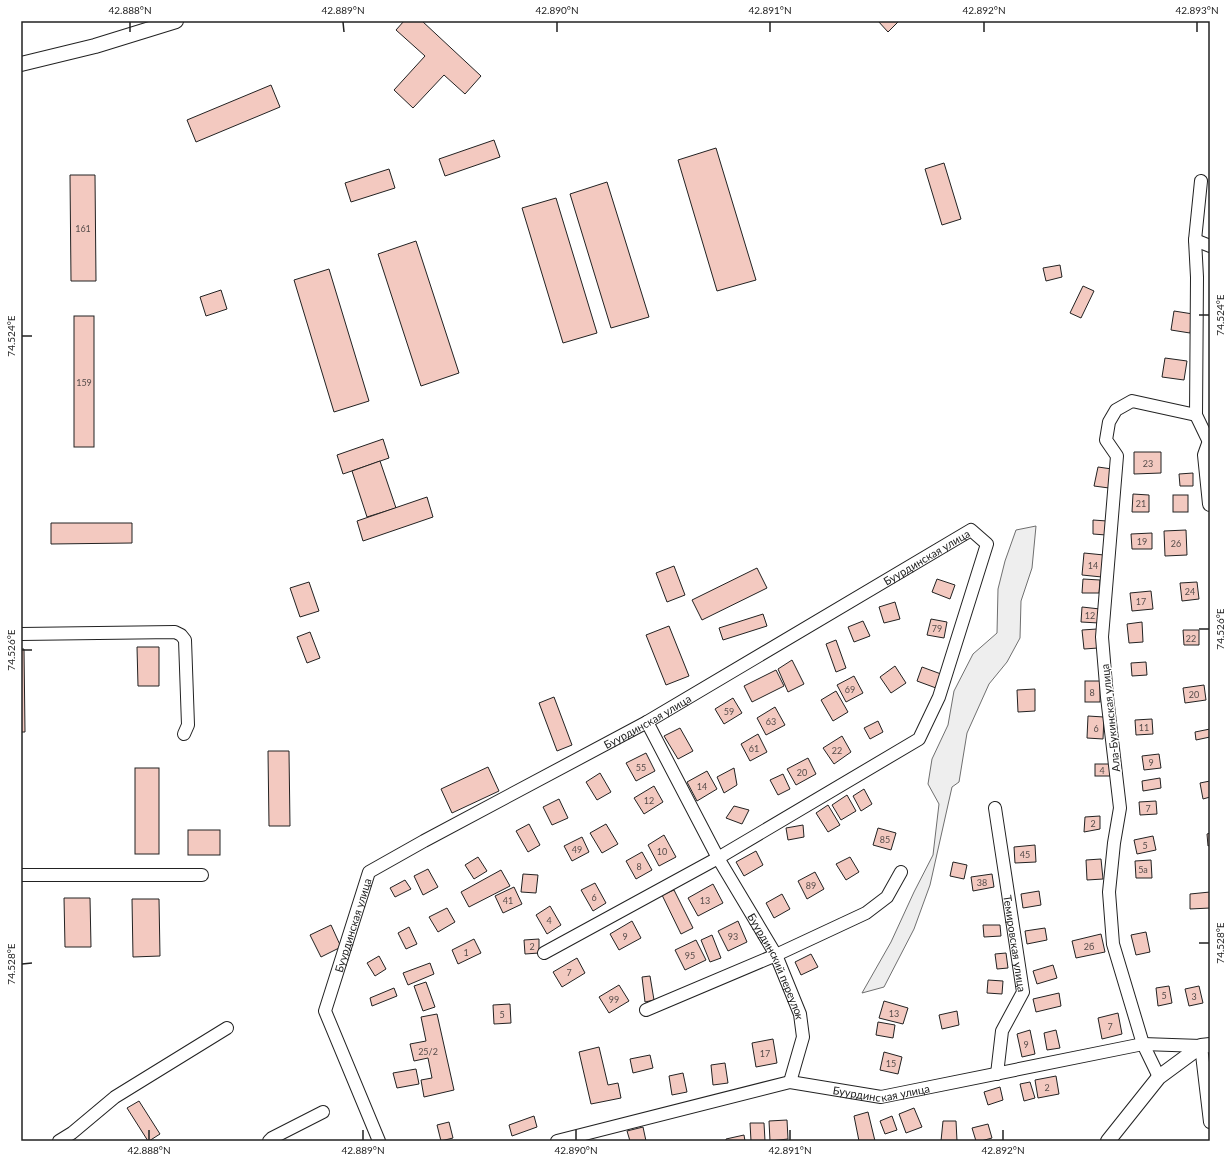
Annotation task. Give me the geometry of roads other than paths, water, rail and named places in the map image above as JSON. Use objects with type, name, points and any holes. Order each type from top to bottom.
[{"type":"street","points":[[21,64],[95,46],[176,21]]},
{"type":"street","points":[[1201,181],[1195,240],[1197,276],[1196,415],[1209,441],[1205,455],[1210,504]]},
{"type":"street","points":[[1195,240],[1210,246]]},
{"type":"street","name":"Ала-Букинская улица","points":[[1143,1044],[1113,944],[1109,892],[1114,843],[1120,808],[1107,697],[1102,637],[1117,456],[1106,440],[1109,422],[1116,410],[1132,401],[1196,415]]},
{"type":"street","name":"Буурдинская улица","points":[[379,1141],[325,1011],[369,872],[647,722],[971,530],[988,544],[939,697],[918,739],[718,858]]},
{"type":"street","points":[[21,634],[175,632],[181,635],[185,640],[188,725],[184,734]]},
{"type":"street","name":"Буурдинский переулок","points":[[647,722],[718,858],[776,955],[800,1014],[803,1037],[790,1082]]},
{"type":"street","name":"Темировская улица","points":[[995,808],[1023,992],[1002,1031],[997,1074]]},
{"type":"street","points":[[544,953],[718,858]]},
{"type":"street","points":[[646,1010],[776,955],[866,913],[887,897],[901,872]]},
{"type":"street","points":[[21,875],[202,875]]},
{"type":"street","points":[[59,1141],[72,1133],[115,1097],[227,1028]]},
{"type":"street","points":[[1143,1044],[1159,1077]]},
{"type":"street","name":"Буурдинская улица","points":[[557,1141],[790,1082],[881,1097],[1143,1044],[1206,1045]]},
{"type":"street","points":[[1108,1141],[1159,1077],[1206,1045]]},
{"type":"street","points":[[1206,1045],[1210,1122]]},
{"type":"street","points":[[269,1141],[272,1138],[323,1112]]}]
